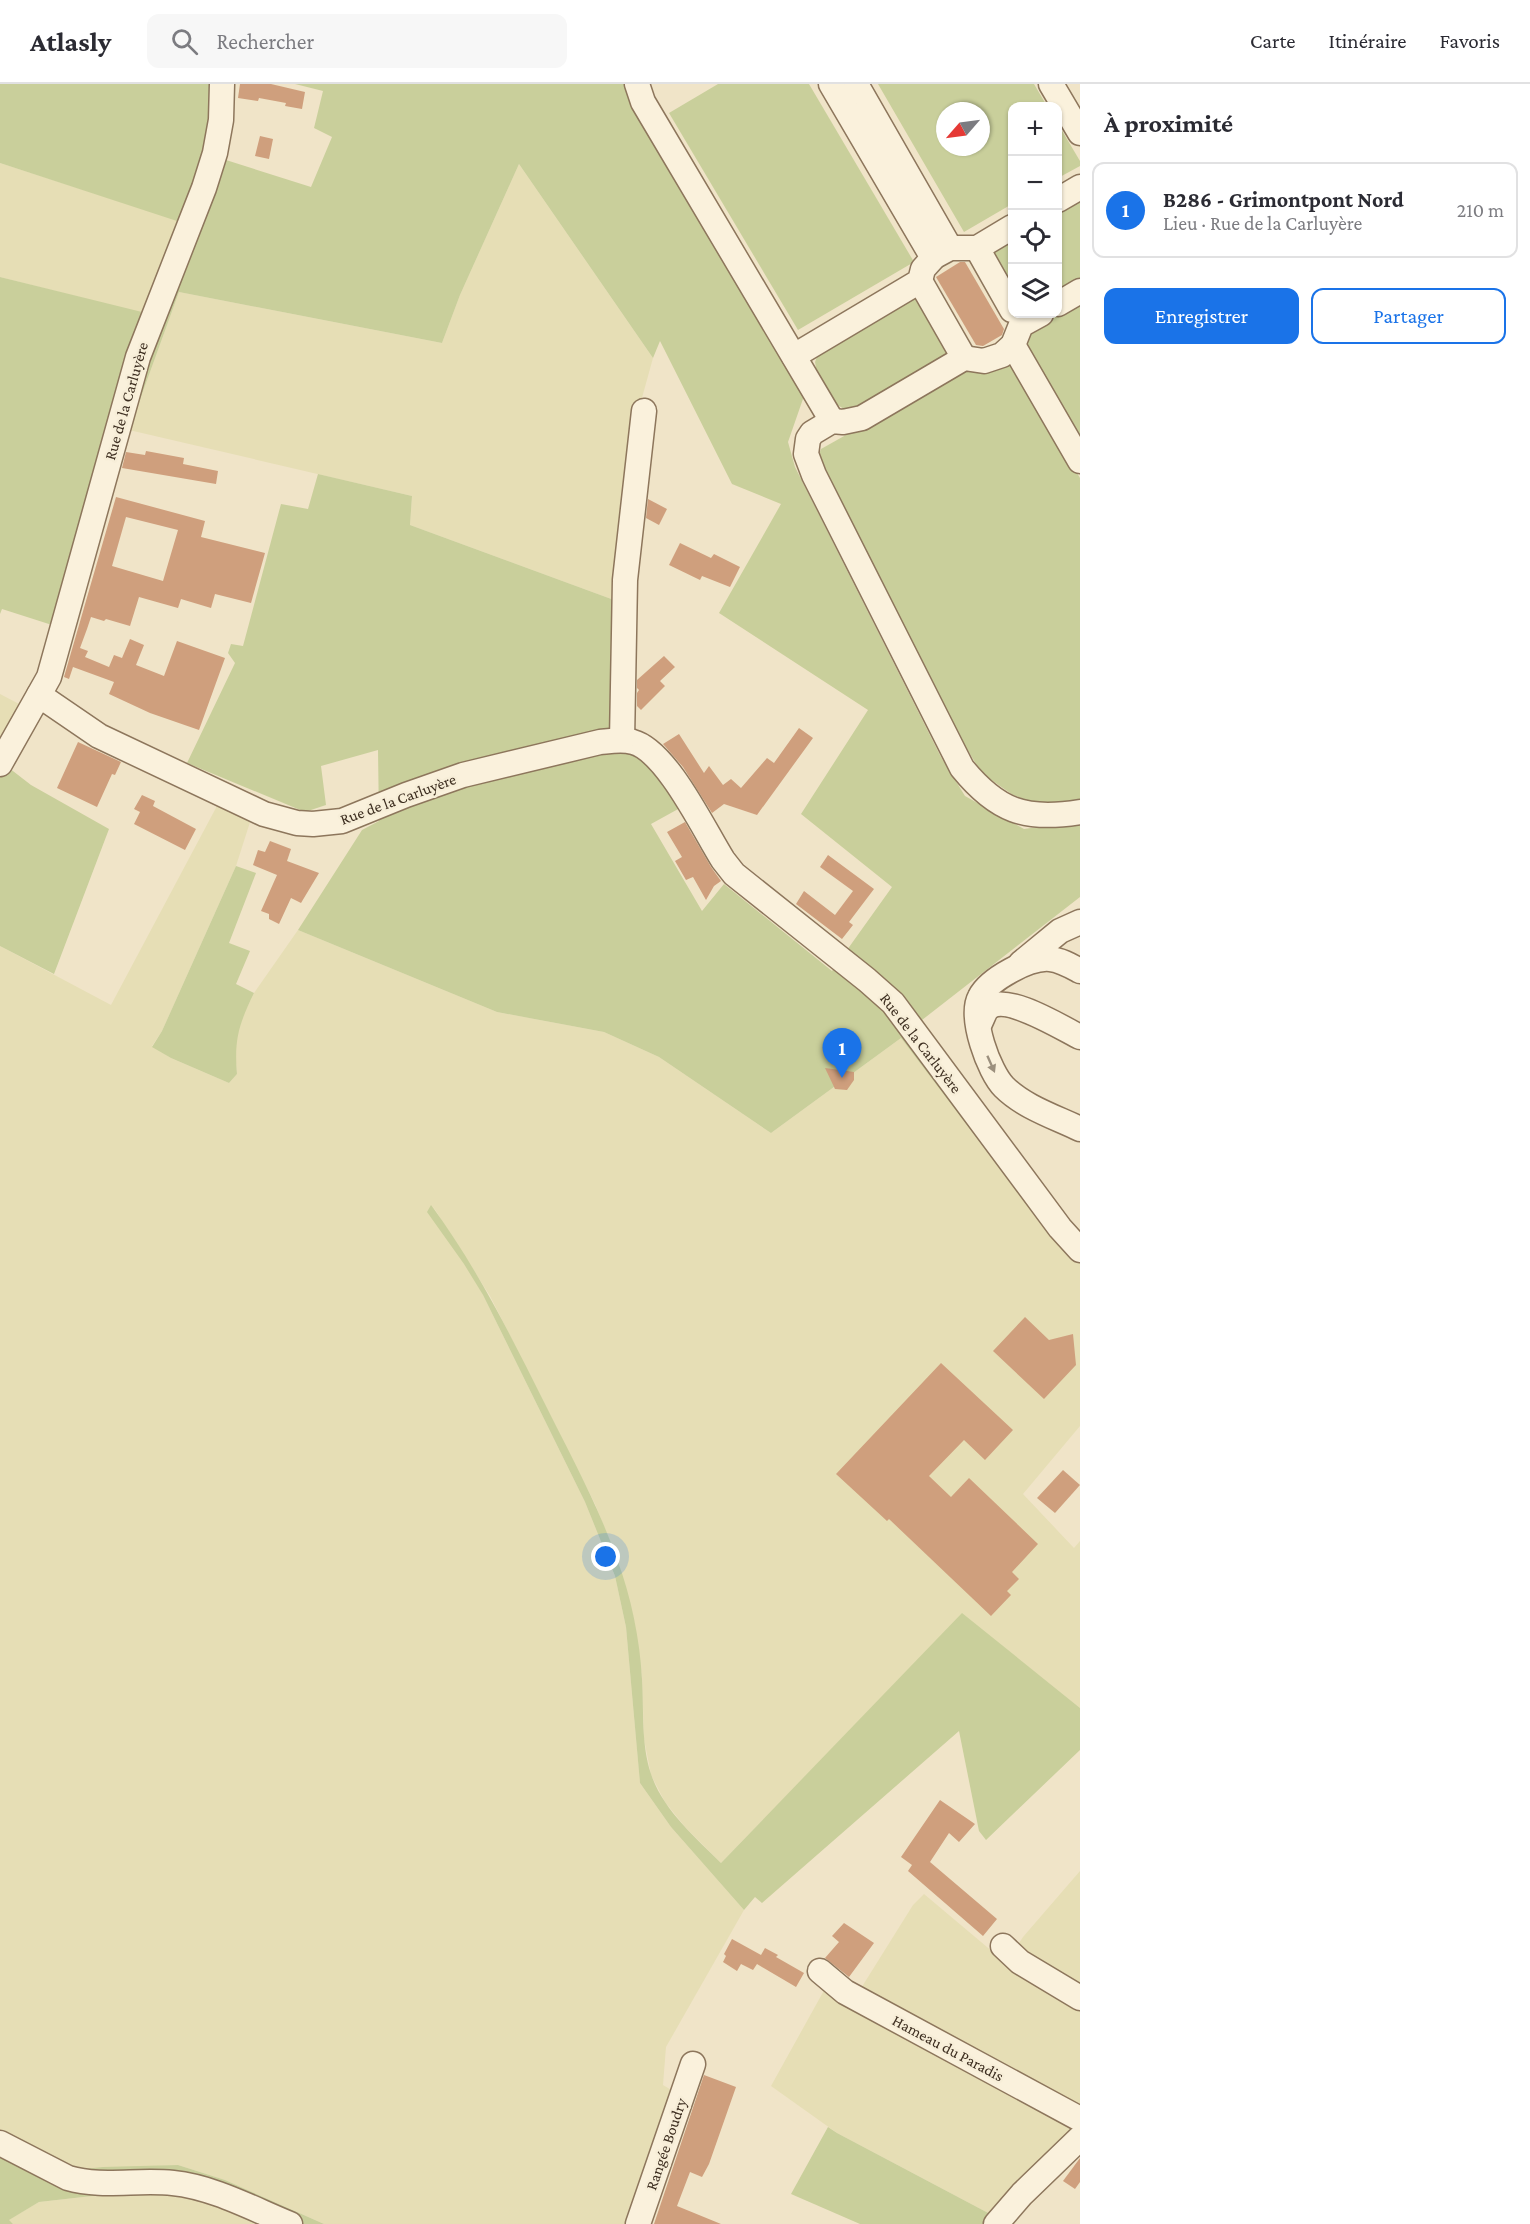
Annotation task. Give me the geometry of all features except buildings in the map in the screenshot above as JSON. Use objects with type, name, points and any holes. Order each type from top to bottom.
[{"type":"street","name":"Rue de la Carluyère","points":[[222,84],[219,135],[215,153],[204,188],[141,348],[56,655],[49,677],[39,695],[99,736],[264,814],[297,823],[342,821],[463,775],[600,742],[622,740],[642,745],[662,762],[723,860],[739,879],[893,1003],[1060,1228],[1080,1250]]},
{"type":"street","points":[[637,84],[643,102],[832,421]]},
{"type":"street","points":[[831,84],[941,253]]},
{"type":"street","points":[[856,84],[941,253]]},
{"type":"street","points":[[1051,84],[1080,133]]},
{"type":"street","points":[[1062,198],[1080,187]]},
{"type":"street","points":[[964,358],[920,281],[923,269],[941,253],[977,248],[1008,229]]},
{"type":"street","points":[[977,248],[1020,321],[1080,461]]},
{"type":"street","points":[[794,356],[920,281]]},
{"type":"street","points":[[1062,302],[1080,291]]},
{"type":"street","points":[[1020,321],[1002,355],[984,361],[964,358],[862,418],[843,422],[832,421],[812,433],[806,446],[809,464],[962,768],[988,796],[1014,810],[1038,816],[1080,812]]},
{"type":"street","points":[[622,740],[626,580],[644,411]]},
{"type":"street","points":[[0,764],[39,695]]},
{"type":"street","points":[[1080,922],[1060,931],[1013,970],[988,986],[979,998],[977,1013],[981,1039],[991,1068],[1002,1085],[1015,1097],[1080,1129]]},
{"type":"street","points":[[1013,970],[1034,961],[1050,959],[1080,971]]},
{"type":"street","points":[[979,1025],[987,1009],[995,1005],[1007,1004],[1080,1037]]},
{"type":"street","points":[[1003,1946],[1020,1962],[1080,1998]]},
{"type":"street","name":"Hameau du Paradis","points":[[820,1971],[845,1992],[1080,2119]]},
{"type":"street","name":"Rangée Boudry","points":[[638,2224],[693,2064]]},
{"type":"street","points":[[996,2224],[1022,2194],[1080,2138]]},
{"type":"street","points":[[0,2143],[79,2182],[98,2184],[157,2182],[186,2185],[211,2192],[290,2224]]},
{"type":"shaded area","points":[[0,163],[180,221],[142,313],[0,277]]},
{"type":"shaded area","points":[[519,164],[653,358],[635,423],[614,600],[410,525],[412,496],[129,430],[179,292],[442,343],[460,295]]},
{"type":"shaded area","points":[[0,694],[21,705],[0,750]]},
{"type":"shaded area","points":[[218,804],[251,819],[236,866],[162,1031],[152,1046],[171,1058],[229,1083],[237,1074],[235,1049],[240,1021],[254,993],[298,930],[497,1012],[604,1032],[659,1057],[771,1133],[901,1038],[1054,1240],[1072,1224],[1080,1233],[1080,1426],[1023,1494],[1074,1548],[1080,1541],[1080,1708],[962,1614],[721,1863],[686,1828],[665,1802],[651,1775],[644,1739],[642,1676],[634,1620],[618,1561],[595,1504],[490,1296],[432,1205],[483,1295],[585,1502],[615,1576],[626,1627],[640,1783],[671,1827],[744,1910],[666,2047],[663,2085],[673,2091],[628,2224],[324,2224],[225,2180],[178,2165],[74,2170],[0,2133],[0,946],[111,1005]]},
{"type":"shaded area","points":[[1080,1871],[1080,2121],[1009,2190],[992,2215],[837,2133],[771,2086],[827,1985],[853,2001],[913,1905],[924,1894],[1006,1963],[1023,1937]]},
{"type":"shaded area","points":[[154,2189],[189,2196],[262,2224],[13,2224],[8,2220],[39,2202]]},
{"type":"green space","points":[[0,84],[212,84],[207,154],[311,187],[332,137],[314,128],[323,91],[295,84],[625,84],[804,396],[788,442],[795,467],[941,757],[965,796],[1024,829],[1080,821],[1080,897],[922,1020],[1057,1208],[1072,1224],[1054,1240],[901,1038],[771,1133],[659,1057],[604,1032],[497,1012],[298,930],[362,830],[379,821],[378,750],[321,766],[326,805],[305,812],[187,763],[235,663],[228,653],[231,644],[243,646],[281,504],[308,509],[318,474],[412,496],[410,525],[614,600],[630,749],[654,770],[680,808],[651,824],[702,911],[724,884],[832,971],[892,887],[801,814],[868,710],[719,613],[781,504],[732,484],[660,341],[653,358],[519,164],[460,295],[442,343],[179,292],[129,430],[52,625],[2,609],[0,614],[0,277],[142,312],[180,222],[0,163]]},
{"type":"green space","points":[[718,84],[809,84],[914,262],[798,330],[669,113]]},
{"type":"green space","points":[[878,84],[1034,84],[1045,102],[1008,102],[1008,206],[964,232]]},
{"type":"green space","points":[[1062,131],[1080,161],[1080,166],[1062,176]]},
{"type":"green space","points":[[1080,194],[1080,286],[1062,297],[1062,210],[1062,205]]},
{"type":"green space","points":[[1008,237],[1008,283],[991,249]]},
{"type":"green space","points":[[914,297],[949,353],[878,402],[846,410],[834,403],[817,373],[815,362],[820,349]]},
{"type":"green space","points":[[1080,299],[1080,450],[1021,350],[1030,327],[1046,318],[1062,318],[1062,309]]},
{"type":"green space","points":[[1010,361],[1080,478],[1080,799],[1043,806],[1013,795],[987,777],[976,764],[959,736],[818,457],[821,449],[965,368]]},
{"type":"green space","points":[[0,761],[31,785],[109,829],[54,974],[0,946]]},
{"type":"green space","points":[[236,866],[256,873],[229,943],[250,951],[236,984],[254,993],[239,1032],[236,1051],[237,1074],[229,1083],[171,1058],[152,1047],[162,1031]]},
{"type":"green space","points":[[431,1205],[463,1252],[492,1301],[574,1460],[601,1519],[627,1588],[634,1618],[641,1664],[644,1739],[651,1774],[656,1787],[672,1811],[721,1863],[962,1613],[1080,1708],[1080,1750],[986,1840],[979,1831],[959,1731],[762,1903],[755,1897],[744,1910],[671,1827],[640,1783],[626,1627],[615,1576],[585,1502],[483,1295],[427,1212]]},
{"type":"green space","points":[[828,2127],[992,2215],[986,2224],[860,2224],[791,2194]]},
{"type":"green space","points":[[0,2133],[74,2170],[178,2165],[225,2180],[324,2224],[262,2224],[189,2196],[154,2189],[39,2202],[9,2220],[13,2224],[0,2224]]},
{"type":"place","name":"B286 - Grimontpont Nord","points":[[842,1078]]}]
